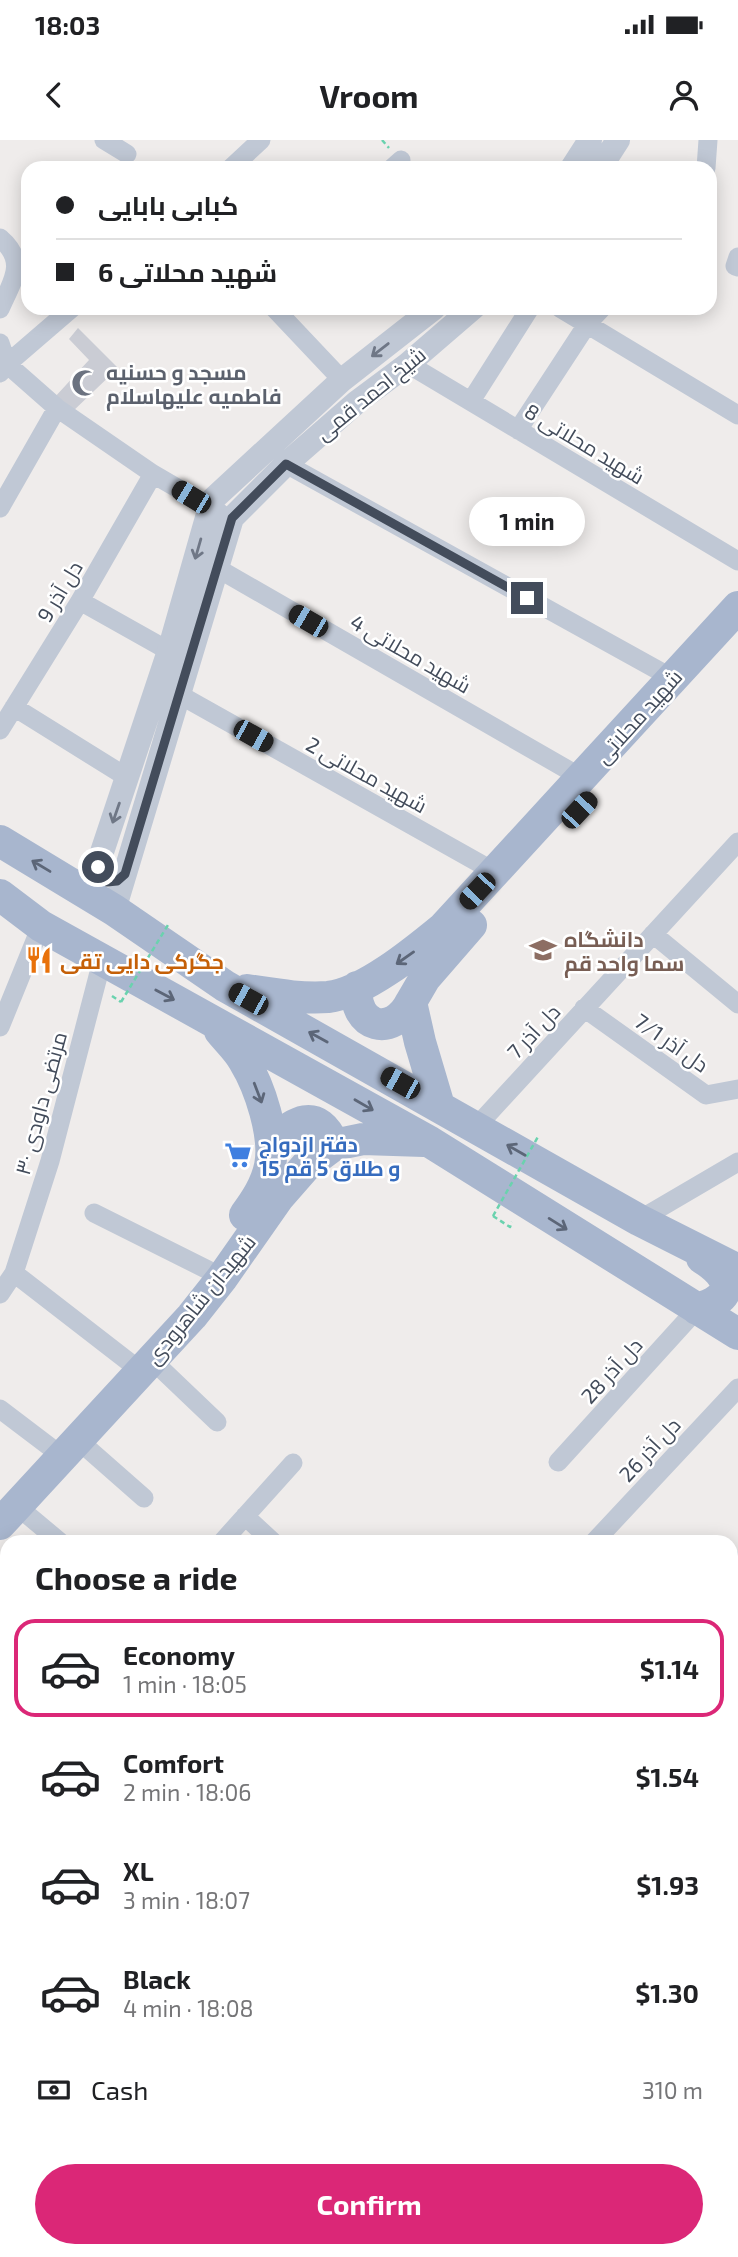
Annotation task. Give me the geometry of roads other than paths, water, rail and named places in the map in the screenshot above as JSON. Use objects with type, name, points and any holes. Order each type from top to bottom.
[{"type":"main road","name":"شهید محلاتی","points":[[225,986],[294,998],[331,997],[357,987],[404,960],[443,928],[738,607]]},
{"type":"main road","name":"شهید محلاتی","points":[[357,987],[355,1002],[362,1016],[376,1024],[391,1024],[404,1016],[425,978],[455,942],[738,638]]},
{"type":"main road","points":[[0,841],[100,890],[225,986],[650,1226],[738,1270]]},
{"type":"main road","points":[[0,895],[41,926]]},
{"type":"main road","points":[[0,905],[430,1142],[738,1334]]},
{"type":"main road","points":[[411,1002],[439,1106]]},
{"type":"main road","name":"شهیدان شاهرودی","points":[[140,1361],[208,1270],[262,1191],[270,1166],[271,1144],[262,1099],[244,1059],[207,1017]]},
{"type":"main road","points":[[271,1144],[286,1129],[300,1121],[315,1122],[328,1131],[334,1145]]},
{"type":"main road","name":"شهیدان شاهرودی","points":[[6,1510],[140,1361],[192,1316],[278,1198],[306,1166],[334,1145],[363,1139],[430,1142]]},
{"type":"main road","points":[[650,1226],[722,1273],[727,1283],[723,1295],[714,1305],[697,1309]]},
{"type":"street","points":[[104,140],[127,154]]},
{"type":"street","points":[[238,161],[261,140]]},
{"type":"street","points":[[576,161],[590,140]]},
{"type":"street","points":[[604,161],[618,140]]},
{"type":"street","points":[[706,161],[708,140]]},
{"type":"street","points":[[0,238],[15,256],[17,269],[0,309]]},
{"type":"street","points":[[3,369],[64,315]]},
{"type":"street","points":[[281,315],[342,380]]},
{"type":"street","name":"شیخ احمد قمی","points":[[100,890],[125,874],[217,568],[221,513],[212,500],[342,380],[423,315]]},
{"type":"street","name":"شیخ احمد قمی","points":[[100,890],[128,778],[169,651],[221,513],[286,464],[357,402],[408,364],[465,315]]},
{"type":"street","points":[[471,401],[526,315]]},
{"type":"street","points":[[574,315],[738,415]]},
{"type":"street","points":[[518,430],[595,315]]},
{"type":"street","points":[[0,343],[3,369],[153,474],[221,513]]},
{"type":"street","name":"شهید محلاتی 8","points":[[408,364],[738,561]]},
{"type":"street","points":[[0,508],[57,408]]},
{"type":"street","points":[[286,464],[673,678]]},
{"type":"street","name":"دل آذر 9","points":[[0,730],[80,601],[153,474]]},
{"type":"street","name":"شهید محلاتی 4","points":[[217,568],[582,778]]},
{"type":"street","points":[[80,601],[169,651]]},
{"type":"street","name":"شهید محلاتی 2","points":[[180,695],[495,872]]},
{"type":"street","points":[[14,707],[128,778]]},
{"type":"street","name":"دل آذر 7","points":[[476,1127],[653,934],[735,852]]},
{"type":"street","points":[[0,1027],[41,926]]},
{"type":"street","points":[[653,934],[738,1004]]},
{"type":"street","name":"۳۰ مرتضی داودی","points":[[0,1294],[14,1273],[50,1161],[102,961]]},
{"type":"street","name":"دل آذر 7/1","points":[[584,1009],[706,1095],[738,1089]]},
{"type":"street","points":[[650,1226],[738,1162]]},
{"type":"street","points":[[94,1213],[208,1270]]},
{"type":"street","points":[[14,1273],[140,1361],[217,1422]]},
{"type":"street","name":"دل آذر 28","points":[[558,1462],[697,1309]]},
{"type":"street","name":"دل آذر 26","points":[[601,1535],[738,1388]]},
{"type":"street","points":[[0,1409],[64,1443],[144,1498]]},
{"type":"street","points":[[228,1535],[293,1463]]},
{"type":"street","points":[[6,1510],[48,1535]]},
{"type":"street","points":[[245,1516],[265,1535]]},
{"type":"place","name":"مسجد و حسنیه فاطمیه علیهاسلام","points":[[85,383]]},
{"type":"place","name":"دانشگاه سما واحد قم","points":[[543,950]]},
{"type":"place","name":"جگرکی دایی تقی","points":[[39,960]]},
{"type":"place","name":"دفتر ازدواج 15 و طلاق 5 قم","points":[[238,1155]]}]
